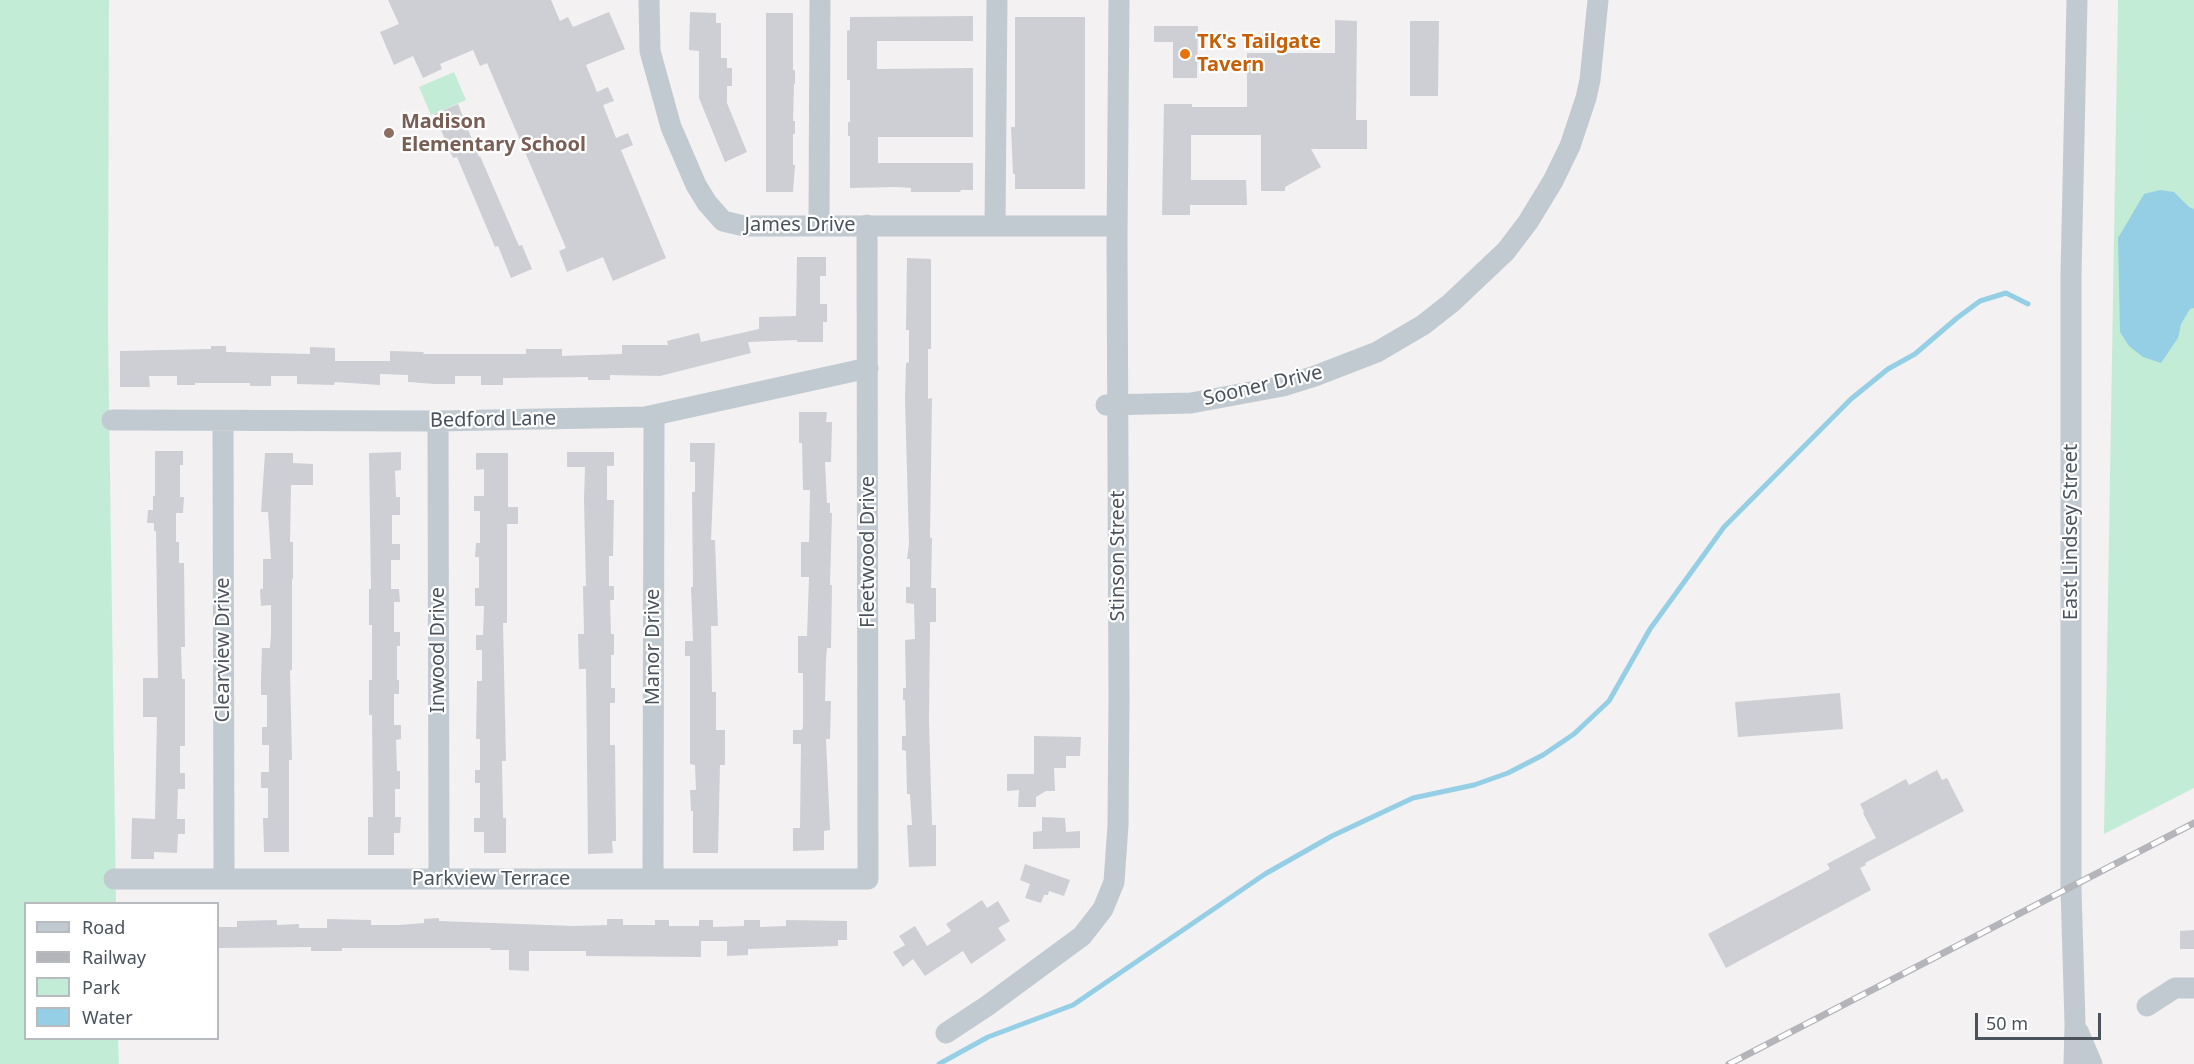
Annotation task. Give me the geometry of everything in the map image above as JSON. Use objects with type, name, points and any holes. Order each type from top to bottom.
[{"type":"street","name":"James Drive","points":[[649,0],[650,51],[661,96],[684,159],[707,203],[719,218],[731,224],[744,226],[1117,226]]},
{"type":"street","points":[[819,225],[820,0]]},
{"type":"street","points":[[995,226],[997,0]]},
{"type":"street","name":"Stinson Street","points":[[946,1033],[987,1006],[1082,936],[1103,909],[1114,882],[1118,763],[1111,405],[1117,226],[1119,0]]},
{"type":"street","name":"Sooner Drive","points":[[1111,405],[1191,403],[1283,386],[1377,352],[1423,325],[1451,303],[1506,251],[1528,222],[1553,181],[1574,137],[1586,98],[1598,0]]},
{"type":"street","name":"East Lindsey Street","points":[[2074,1064],[2071,888],[2071,276],[2077,0]]},
{"type":"street","name":"Fleetwood Drive","points":[[867,225],[868,879]]},
{"type":"street","name":"Bedford Lane","points":[[112,420],[438,421],[622,418],[654,415],[826,375],[868,368]]},
{"type":"street","name":"Manor Drive","points":[[653,879],[654,415]]},
{"type":"street","name":"Clearview Drive","points":[[223,421],[224,879]]},
{"type":"street","name":"Inwood Drive","points":[[438,421],[439,879]]},
{"type":"street","name":"Parkview Terrace","points":[[114,879],[868,879]]},
{"type":"street","points":[[2147,1006],[2175,988],[2194,988]]},
{"type":"street","points":[[2075,1024],[2092,1064]]},
{"type":"green space","points":[[0,0],[109,0],[108,330],[116,902],[24,902],[24,1040],[118,1040],[119,1064],[0,1064]]},
{"type":"green space","points":[[2118,0],[2194,0],[2194,788],[2104,834]]},
{"type":"green space","points":[[454,72],[466,100],[431,115],[419,87]]},
{"type":"water","points":[[2160,190],[2174,192],[2194,209],[2194,308],[2190,309],[2181,324],[2178,338],[2161,363],[2143,357],[2129,346],[2120,332],[2118,238],[2144,194]]},
{"type":"building","points":[[388,0],[551,0],[560,21],[568,17],[573,27],[609,12],[625,49],[586,65],[597,92],[608,87],[614,101],[603,105],[616,138],[628,133],[633,145],[621,150],[666,258],[613,281],[603,257],[567,272],[559,251],[566,248],[487,63],[480,66],[473,50],[440,64],[442,69],[423,78],[413,56],[394,65],[380,32],[399,24]]},
{"type":"building","points":[[690,12],[716,13],[716,23],[721,23],[721,58],[727,58],[727,68],[732,68],[732,86],[727,86],[727,103],[747,152],[725,162],[699,98],[699,51],[689,50]]},
{"type":"building","points":[[766,13],[793,13],[795,134],[793,134],[793,165],[795,165],[793,192],[766,192]]},
{"type":"building","points":[[973,16],[973,41],[877,41],[877,69],[973,68],[973,137],[878,137],[878,163],[973,163],[973,190],[911,192],[911,188],[897,187],[850,188],[848,122],[850,122],[850,80],[847,80],[847,31],[850,30],[850,17]]},
{"type":"building","points":[[1015,17],[1085,17],[1085,189],[1015,189],[1011,127],[1015,127]]},
{"type":"building","points":[[1335,20],[1357,21],[1356,120],[1367,120],[1367,149],[1311,149],[1321,167],[1285,187],[1285,191],[1261,191],[1261,135],[1191,135],[1191,180],[1246,180],[1247,205],[1190,205],[1190,215],[1162,215],[1164,104],[1192,104],[1192,107],[1247,107],[1247,53],[1335,53]]},
{"type":"building","points":[[1410,21],[1439,21],[1438,96],[1410,96]]},
{"type":"building","points":[[1154,26],[1198,26],[1197,78],[1173,78],[1173,42],[1154,42]]},
{"type":"building","points":[[458,104],[479,157],[519,246],[522,245],[532,269],[511,278],[498,246],[495,247],[457,157],[453,158],[434,114]]},
{"type":"building","points":[[797,257],[826,257],[826,276],[820,276],[820,304],[827,304],[827,322],[823,322],[823,342],[797,342],[797,340],[748,342],[751,353],[660,376],[610,375],[610,380],[588,380],[588,377],[503,378],[503,385],[481,385],[481,376],[455,376],[455,384],[435,384],[408,382],[408,375],[380,374],[380,385],[335,382],[334,385],[297,384],[297,376],[271,376],[271,386],[250,386],[250,383],[177,385],[177,376],[149,376],[150,387],[120,387],[120,351],[211,349],[211,346],[226,346],[226,352],[310,354],[310,347],[335,348],[335,361],[390,361],[390,351],[424,352],[423,354],[526,354],[526,349],[562,349],[562,356],[622,354],[622,345],[668,345],[667,341],[699,333],[701,342],[759,329],[759,317],[796,316]]},
{"type":"building","points":[[907,258],[931,259],[931,349],[928,349],[928,399],[932,398],[930,538],[932,538],[931,588],[936,588],[936,622],[930,622],[929,721],[932,825],[936,825],[936,866],[909,867],[907,825],[912,825],[910,794],[907,794],[906,751],[902,750],[902,736],[906,736],[903,688],[906,688],[905,640],[915,639],[914,604],[906,603],[906,587],[910,587],[910,559],[907,559],[909,544],[905,399],[906,363],[909,362],[909,330],[906,330]]},
{"type":"building","points":[[799,412],[827,412],[826,422],[832,422],[831,462],[825,462],[827,503],[830,503],[830,513],[832,513],[831,648],[827,648],[825,701],[831,701],[830,739],[826,739],[830,830],[824,831],[824,850],[793,851],[793,828],[800,828],[801,744],[793,744],[793,730],[802,730],[803,726],[803,673],[798,673],[798,636],[807,636],[809,577],[801,577],[801,542],[809,542],[810,490],[803,490]]},
{"type":"building","points":[[690,443],[715,443],[711,540],[715,540],[718,626],[711,626],[712,692],[716,692],[716,730],[725,730],[725,765],[720,765],[718,853],[693,853],[693,811],[691,811],[690,790],[696,790],[695,765],[690,764],[690,656],[685,656],[685,641],[693,641],[692,492],[695,492],[695,462],[690,462]]},
{"type":"building","points":[[155,451],[183,451],[183,465],[180,465],[180,497],[184,497],[183,513],[176,513],[176,542],[179,542],[179,563],[184,563],[185,647],[181,647],[182,679],[185,679],[185,746],[180,746],[180,773],[185,773],[185,789],[178,789],[177,819],[185,819],[185,834],[178,834],[177,853],[154,852],[154,859],[131,859],[132,818],[155,819],[157,717],[143,717],[143,678],[158,678],[156,531],[154,531],[154,523],[147,523],[148,510],[153,510],[153,496],[155,496]]},
{"type":"building","points":[[401,452],[401,470],[395,471],[396,497],[400,497],[400,515],[392,515],[392,544],[400,544],[400,560],[391,560],[391,589],[399,589],[400,602],[394,602],[394,632],[400,632],[400,646],[397,646],[399,694],[394,694],[394,725],[401,725],[401,739],[396,740],[400,789],[395,789],[395,817],[401,817],[400,833],[394,833],[394,855],[368,855],[368,817],[373,817],[372,715],[369,715],[369,680],[372,680],[372,625],[369,625],[369,589],[371,589],[369,453]]},
{"type":"building","points":[[567,452],[614,452],[614,466],[607,466],[607,500],[614,500],[613,556],[609,556],[609,586],[614,586],[614,600],[610,600],[611,634],[614,634],[614,655],[611,655],[611,688],[615,688],[615,703],[610,703],[610,745],[615,745],[616,841],[612,841],[613,853],[588,854],[586,669],[579,669],[578,634],[584,634],[585,467],[567,467]]},
{"type":"building","points":[[265,453],[293,453],[293,463],[313,464],[313,485],[291,485],[290,542],[293,542],[293,579],[289,852],[264,852],[263,818],[268,818],[268,788],[261,788],[261,772],[269,772],[269,745],[262,745],[262,727],[267,727],[267,695],[261,695],[262,648],[270,648],[271,635],[271,605],[261,606],[260,589],[263,589],[263,559],[271,559],[268,512],[261,512]]},
{"type":"building","points":[[476,453],[508,453],[508,507],[518,507],[518,524],[507,524],[507,623],[503,623],[506,761],[502,761],[506,853],[484,853],[484,832],[474,832],[474,818],[480,818],[480,783],[475,783],[475,770],[480,770],[480,739],[476,739],[477,681],[482,681],[482,650],[476,650],[476,635],[483,635],[484,606],[475,606],[475,588],[479,588],[479,557],[475,557],[476,543],[480,543],[480,511],[474,511],[474,496],[484,496],[484,469],[476,470]]},
{"type":"building","points":[[1840,693],[1843,729],[1738,737],[1735,702]]},
{"type":"building","points":[[1034,736],[1081,737],[1080,756],[1066,756],[1066,768],[1054,768],[1055,791],[1046,791],[1036,797],[1036,807],[1018,807],[1019,790],[1007,791],[1007,774],[1034,774]]},
{"type":"building","points":[[1937,770],[1942,780],[1947,778],[1964,811],[1865,863],[1866,865],[1860,868],[1871,890],[1726,968],[1708,934],[1830,869],[1827,864],[1876,838],[1860,804],[1906,779],[1909,785]]},
{"type":"building","points":[[1042,817],[1065,818],[1066,832],[1080,831],[1080,848],[1033,849],[1033,832],[1042,831]]},
{"type":"building","points":[[1025,864],[1070,880],[1064,896],[1049,891],[1048,895],[1044,895],[1041,903],[1025,898],[1030,884],[1020,880]]},
{"type":"building","points":[[982,900],[987,908],[998,901],[1010,921],[998,928],[1006,940],[971,964],[963,951],[925,976],[913,959],[903,967],[893,952],[905,945],[899,936],[915,926],[927,946],[951,931],[946,924]]},
{"type":"building","points":[[327,919],[371,920],[371,925],[399,925],[424,923],[424,919],[574,926],[607,925],[607,919],[623,919],[623,925],[655,925],[655,920],[669,920],[669,926],[699,926],[699,920],[713,920],[713,927],[744,926],[744,920],[760,920],[760,927],[786,926],[786,920],[847,921],[847,940],[838,940],[838,946],[748,949],[748,955],[727,956],[727,941],[701,941],[701,957],[586,956],[586,951],[529,951],[529,971],[509,970],[509,950],[490,950],[491,948],[342,948],[342,951],[311,951],[311,947],[219,948],[219,927],[237,927],[237,921],[277,920],[277,925],[299,924],[299,928],[327,928]]},
{"type":"building","points":[[2194,930],[2194,949],[2180,949],[2180,931]]},
{"type":"waterway","points":[[939,1064],[988,1037],[1073,1005],[1265,874],[1332,836],[1413,798],[1474,785],[1508,773],[1543,755],[1574,734],[1609,701],[1650,629],[1724,527],[1851,399],[1888,369],[1915,354],[1980,301],[2006,293],[2028,304]]},
{"type":"railway","points":[[1729,1064],[2194,823]]},
{"type":"place","name":"TK's Tailgate Tavern","points":[[1185,54]]},
{"type":"place","name":"Madison Elementary School","points":[[389,133]]}]
